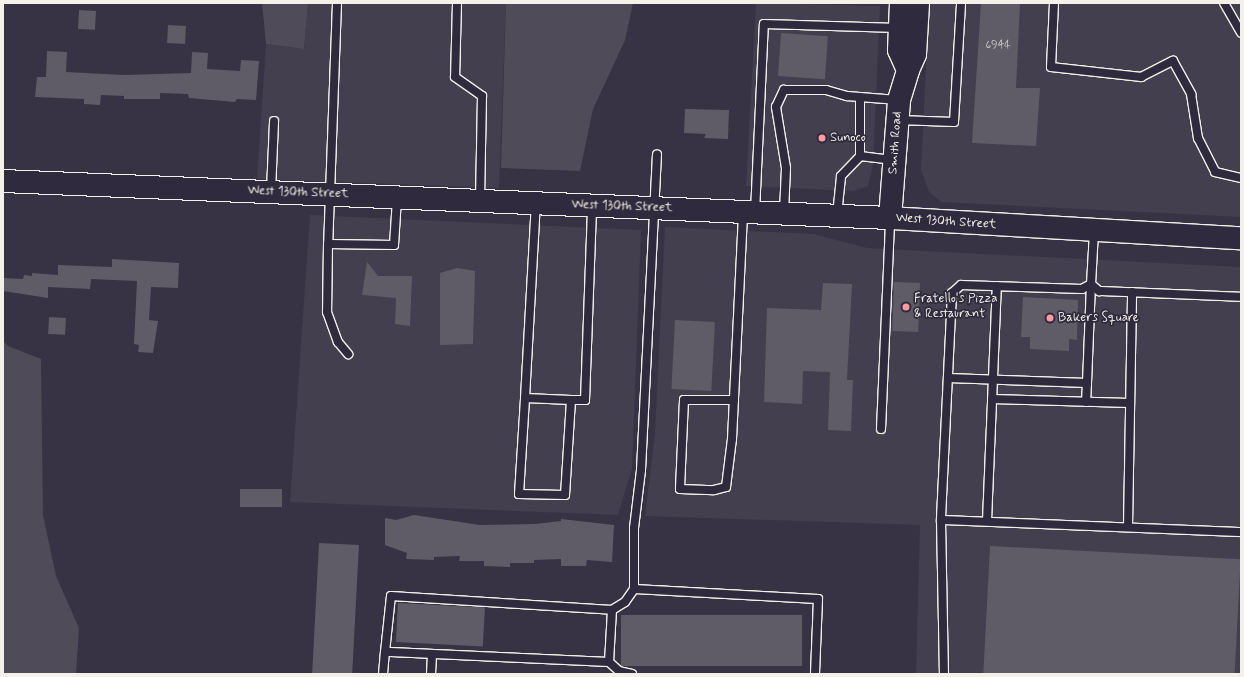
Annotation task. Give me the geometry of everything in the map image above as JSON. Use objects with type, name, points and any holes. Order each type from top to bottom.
[{"type":"main road","points":[[901,3],[899,50],[908,70]]},
{"type":"main road","name":"Smith Road","points":[[890,218],[899,110],[908,70],[916,54],[918,3]]},
{"type":"main road","name":"West 130th Street","points":[[3,181],[890,218],[1094,232],[1241,238]]},
{"type":"lane","points":[[337,3],[329,195],[327,312],[338,342],[348,354]]},
{"type":"lane","points":[[457,3],[455,77],[482,96],[480,202]]},
{"type":"lane","points":[[784,214],[786,168],[776,107],[784,90],[826,90],[860,97],[899,110],[954,122],[961,3]]},
{"type":"lane","points":[[1054,3],[1051,67],[1141,77],[1173,61],[1191,94],[1198,138],[1215,172],[1241,178]]},
{"type":"lane","points":[[1224,3],[1241,33]]},
{"type":"lane","points":[[734,400],[684,400],[680,489],[714,490],[726,487],[734,400],[764,24],[900,28]]},
{"type":"lane","points":[[837,216],[841,176],[860,156],[860,97]]},
{"type":"lane","points":[[271,192],[274,121]]},
{"type":"lane","points":[[383,674],[384,652],[391,596],[612,610],[624,602],[634,589],[634,528],[641,470],[657,154]]},
{"type":"lane","points":[[860,156],[895,160]]},
{"type":"lane","points":[[328,244],[394,245],[397,198]]},
{"type":"lane","points":[[536,204],[519,494],[566,495],[571,400]]},
{"type":"lane","points":[[525,398],[585,400],[592,206]]},
{"type":"lane","points":[[881,429],[890,218]]},
{"type":"lane","points":[[1086,402],[1094,232]]},
{"type":"lane","points":[[944,674],[941,520],[952,292],[960,285],[1082,289],[1091,284]]},
{"type":"lane","points":[[1091,284],[1099,291],[1241,297]]},
{"type":"lane","points":[[987,522],[998,286]]},
{"type":"lane","points":[[1128,527],[1132,292]]},
{"type":"lane","points":[[948,378],[1087,383]]},
{"type":"lane","points":[[992,398],[1130,403]]},
{"type":"lane","points":[[941,520],[1241,532]]},
{"type":"lane","points":[[634,589],[818,599],[815,674]]},
{"type":"lane","points":[[609,662],[612,610]]},
{"type":"lane","points":[[384,652],[609,662],[619,671],[632,674]]},
{"type":"lane","points":[[431,674],[432,654]]},
{"type":"shaded area","points":[[262,3],[308,3],[304,49],[266,44]]},
{"type":"shaded area","points":[[308,3],[506,3],[499,188],[257,179],[266,44],[304,49]]},
{"type":"shaded area","points":[[506,3],[633,3],[625,40],[593,109],[580,171],[501,168]]},
{"type":"shaded area","points":[[756,3],[880,6],[873,164],[868,186],[853,191],[746,186]]},
{"type":"shaded area","points":[[929,3],[1241,3],[1241,217],[941,202],[929,192],[921,170]]},
{"type":"shaded area","points":[[310,215],[641,230],[632,469],[618,515],[290,502]]},
{"type":"shaded area","points":[[665,227],[814,234],[867,248],[1241,267],[1241,674],[916,674],[920,525],[645,516],[655,433]]},
{"type":"shaded area","points":[[3,341],[8,346],[41,359],[43,515],[56,576],[79,628],[76,674],[3,674]]},
{"type":"building","points":[[981,3],[1020,3],[1016,88],[1040,88],[1036,146],[972,143]]},
{"type":"building","points":[[79,10],[96,11],[95,30],[78,29]]},
{"type":"building","points":[[168,25],[186,26],[185,44],[167,43]]},
{"type":"building","points":[[781,33],[828,36],[825,79],[778,76]]},
{"type":"building","points":[[47,51],[67,52],[66,72],[124,75],[191,73],[192,52],[208,53],[207,69],[240,71],[241,60],[259,61],[256,100],[237,99],[235,102],[189,98],[188,94],[160,93],[160,99],[124,99],[124,96],[101,95],[100,105],[84,104],[84,99],[35,97],[37,77],[46,77]]},
{"type":"building","points":[[685,109],[729,110],[728,139],[704,138],[706,134],[684,133]]},
{"type":"building","points":[[112,259],[179,263],[178,288],[151,287],[149,320],[158,321],[153,353],[138,352],[139,345],[134,344],[137,281],[91,279],[90,289],[48,287],[48,298],[3,291],[3,278],[23,279],[24,275],[32,276],[32,273],[58,275],[58,265],[112,267]]},
{"type":"building","points":[[367,262],[378,276],[412,276],[410,326],[395,324],[396,298],[362,295]]},
{"type":"building","points":[[457,268],[475,271],[473,344],[440,345],[440,273]]},
{"type":"building","name":"Fratello's Pizza & Restaurant","points":[[894,282],[920,283],[918,332],[892,331]]},
{"type":"building","points":[[823,283],[852,284],[847,380],[853,380],[851,431],[828,430],[830,372],[803,371],[802,404],[764,402],[767,308],[821,310]]},
{"type":"building","name":"Bakers Square","points":[[1023,297],[1078,300],[1077,340],[1069,339],[1069,351],[1030,349],[1030,337],[1021,337]]},
{"type":"building","points":[[49,317],[66,318],[65,335],[48,334]]},
{"type":"building","points":[[675,320],[715,322],[711,391],[671,389]]},
{"type":"building","points":[[240,489],[282,489],[282,507],[240,507]]},
{"type":"building","points":[[414,515],[480,525],[535,524],[561,521],[561,519],[614,525],[612,562],[587,560],[586,566],[561,566],[561,559],[534,560],[534,563],[510,563],[510,567],[484,566],[484,561],[459,561],[460,556],[434,557],[434,560],[406,559],[407,553],[385,545],[385,518],[396,520]]},
{"type":"building","points":[[319,543],[359,545],[352,674],[312,674]]},
{"type":"building","points":[[990,546],[1241,559],[1235,674],[983,674]]},
{"type":"building","points":[[398,603],[485,608],[483,646],[396,642]]},
{"type":"building","points":[[621,615],[802,615],[802,666],[621,666]]},
{"type":"place","name":"Sunoco","points":[[822,138]]},
{"type":"place","name":"Fratello's Pizza & Restaurant","points":[[906,307]]},
{"type":"place","name":"Bakers Square","points":[[1050,318]]}]
